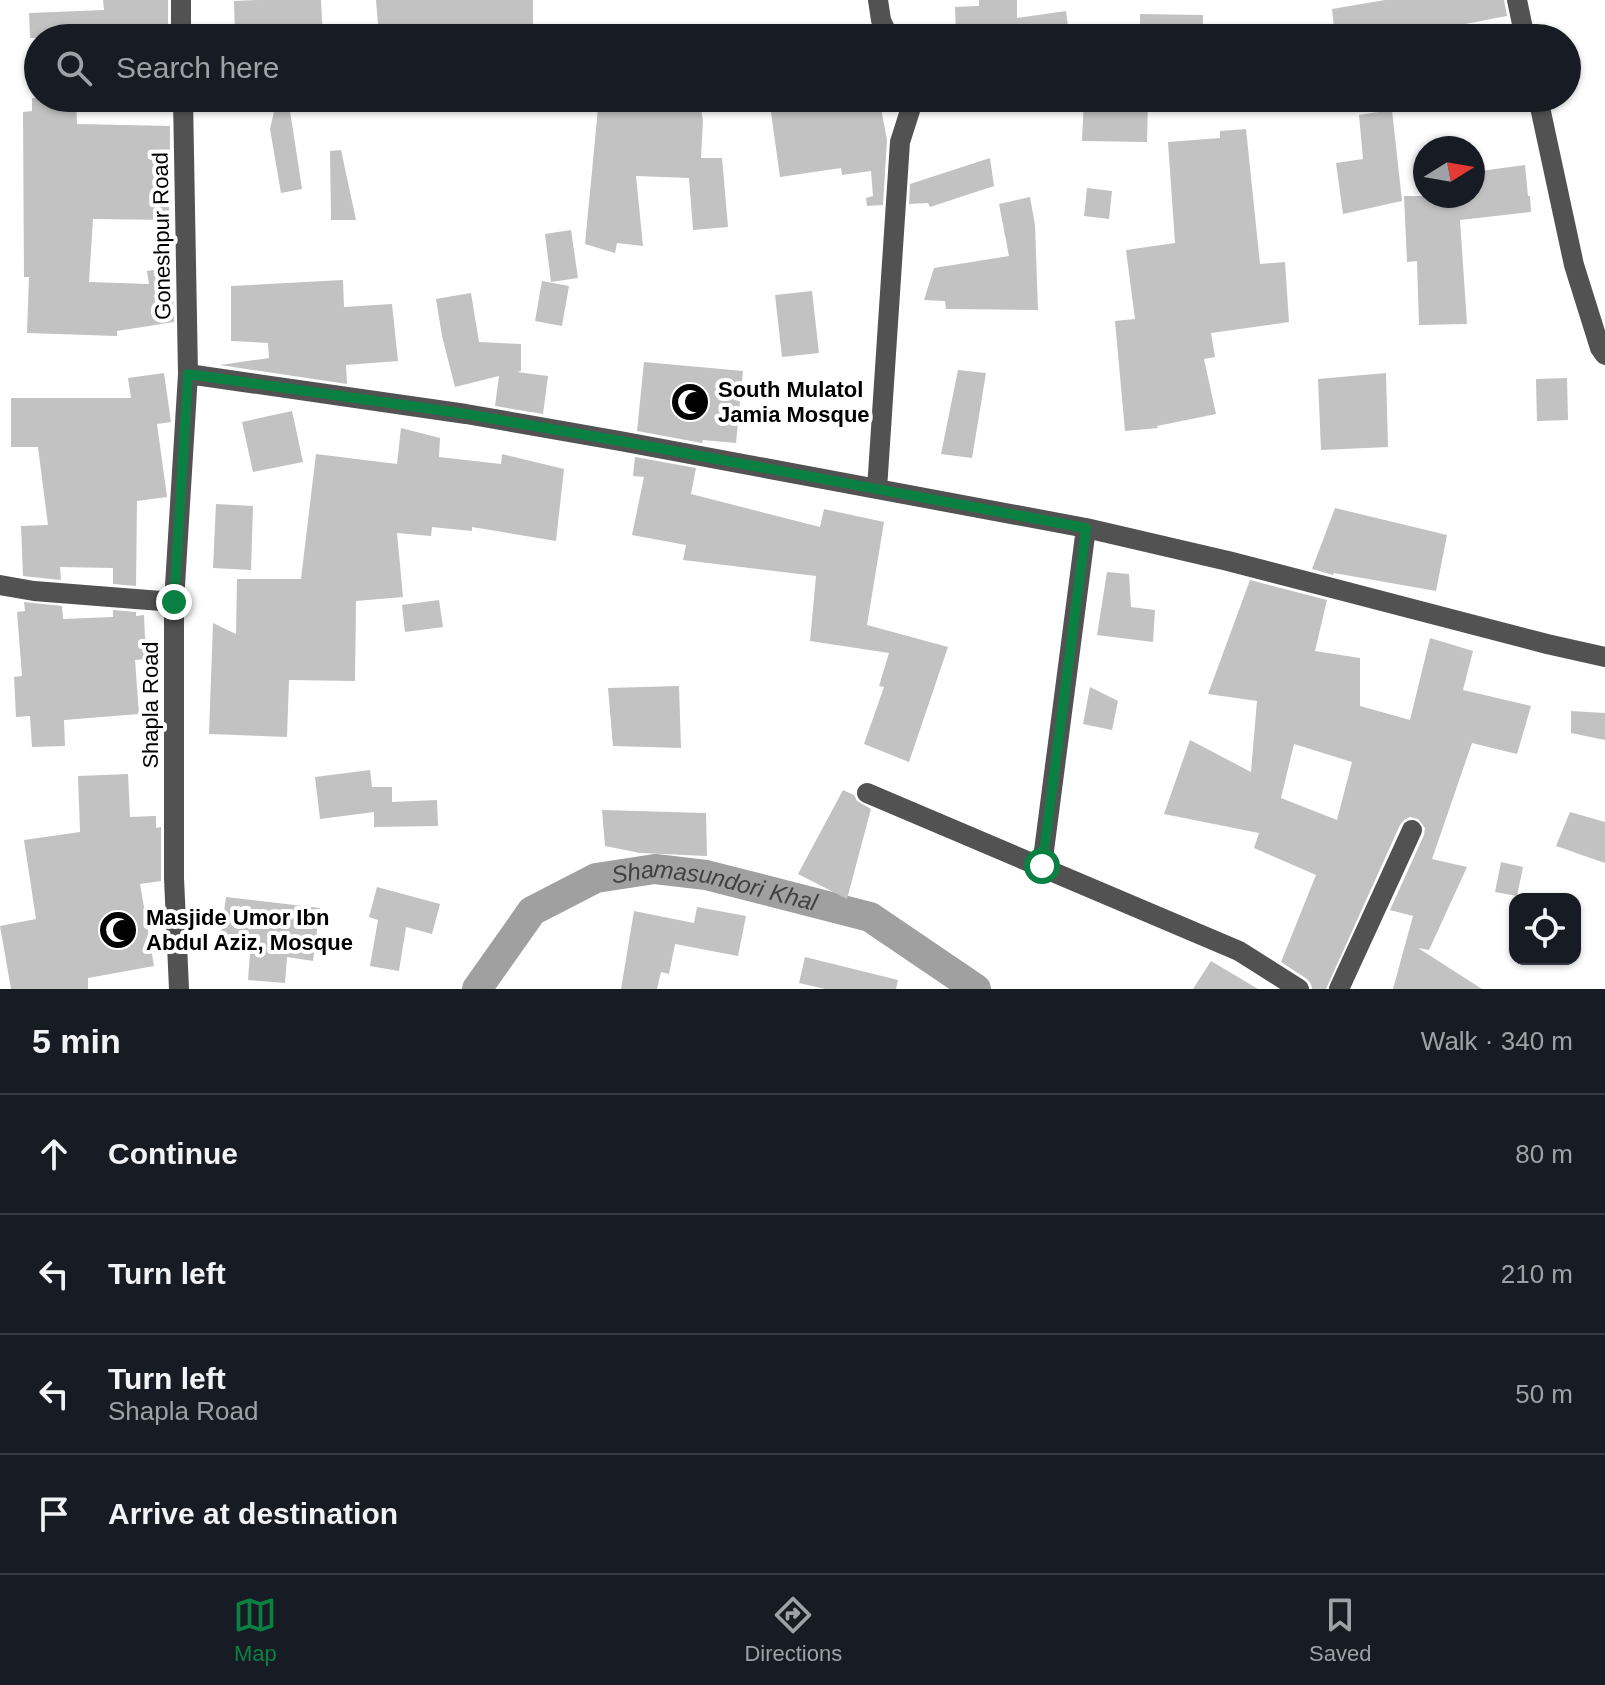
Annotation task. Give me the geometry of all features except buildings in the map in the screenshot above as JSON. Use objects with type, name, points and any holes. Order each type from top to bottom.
[{"type":"street","points":[[181,0],[181,24]]},
{"type":"street","points":[[878,0],[883,24]]},
{"type":"street","points":[[1517,0],[1522,24]]},
{"type":"street","name":"Goneshpur Road","points":[[183,112],[188,374]]},
{"type":"street","points":[[877,489],[900,142],[910,112]]},
{"type":"street","points":[[1541,112],[1574,265],[1600,348],[1605,355]]},
{"type":"street","points":[[188,374],[466,414],[1086,528],[1605,657]]},
{"type":"street","name":"Shapla Road","points":[[179,989],[174,878],[174,602],[188,374]]},
{"type":"street","points":[[1042,866],[1086,528]]},
{"type":"street","points":[[0,585],[34,591],[174,602]]},
{"type":"street","points":[[867,793],[1239,951],[1299,989]]},
{"type":"street","points":[[1339,989],[1412,830]]},
{"type":"waterway","name":"Shamasundori Khal","points":[[477,989],[532,911],[596,878],[655,869],[706,875],[870,917],[976,989]]},
{"type":"place","name":"South Mulatol Jamia Mosque","points":[[690,402]]},
{"type":"place","name":"Masjide Umor Ibn Abdul Aziz, Mosque","points":[[118,930]]},
{"type":"route","points":[[174,602],[188,374],[466,414],[1086,528],[1042,866]]}]
